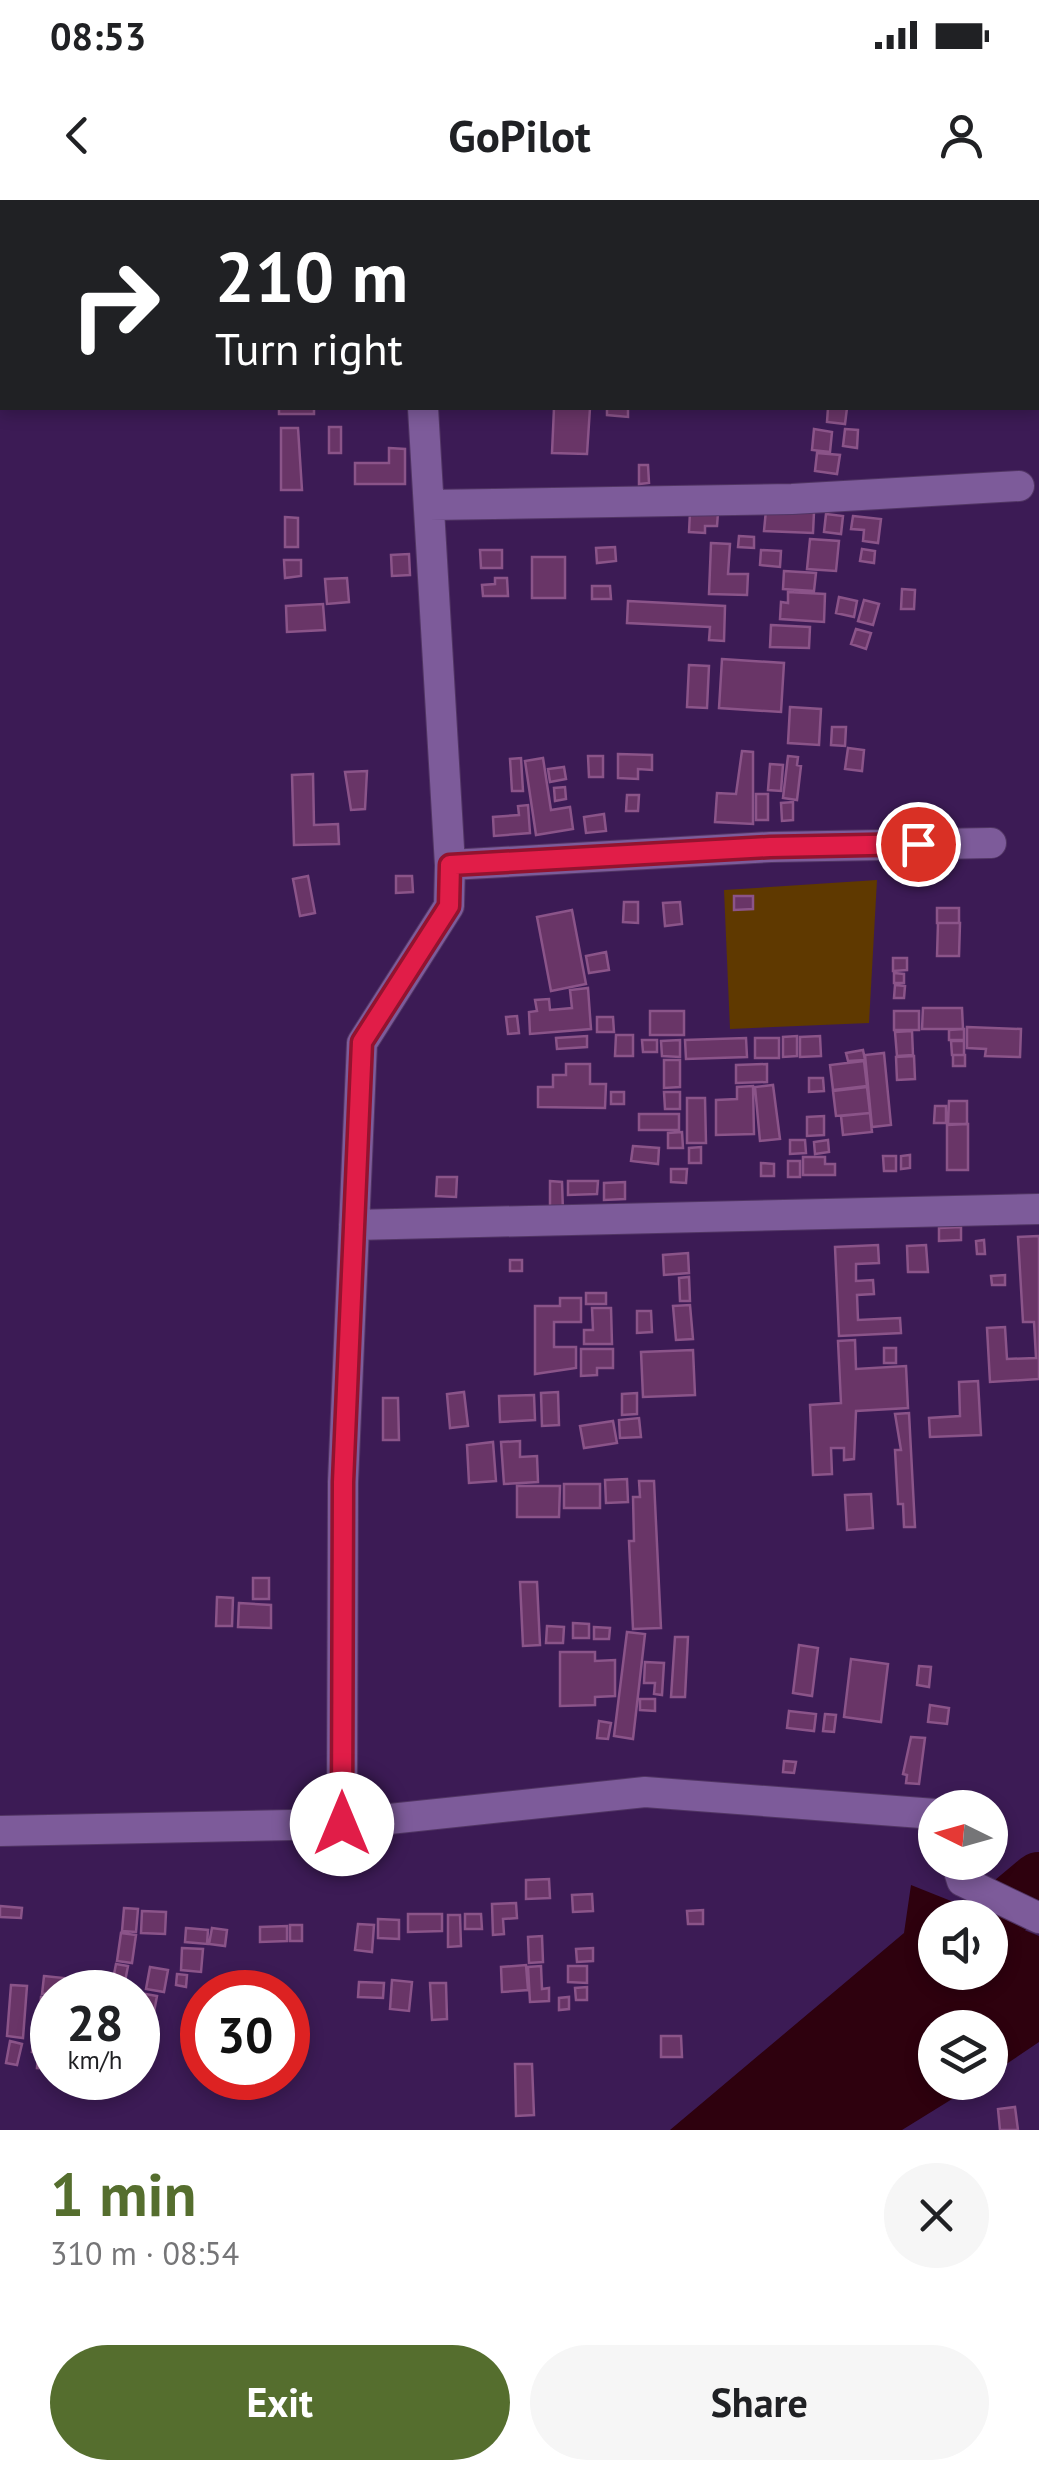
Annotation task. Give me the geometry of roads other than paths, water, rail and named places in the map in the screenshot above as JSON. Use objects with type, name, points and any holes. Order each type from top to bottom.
[{"type":"street","points":[[342,1824],[343,1482],[362,1042],[449,906],[450,865],[423,410]]},
{"type":"street","points":[[429,505],[792,500],[1020,486]]},
{"type":"street","points":[[450,865],[770,847],[992,843]]},
{"type":"street","points":[[354,1224],[1039,1209]]},
{"type":"street","points":[[0,1831],[342,1824],[645,1792],[918,1813]]},
{"type":"street","points":[[962,1880],[1039,1918]]},
{"type":"waterway","points":[[1008,1907],[1039,1881]]}]
